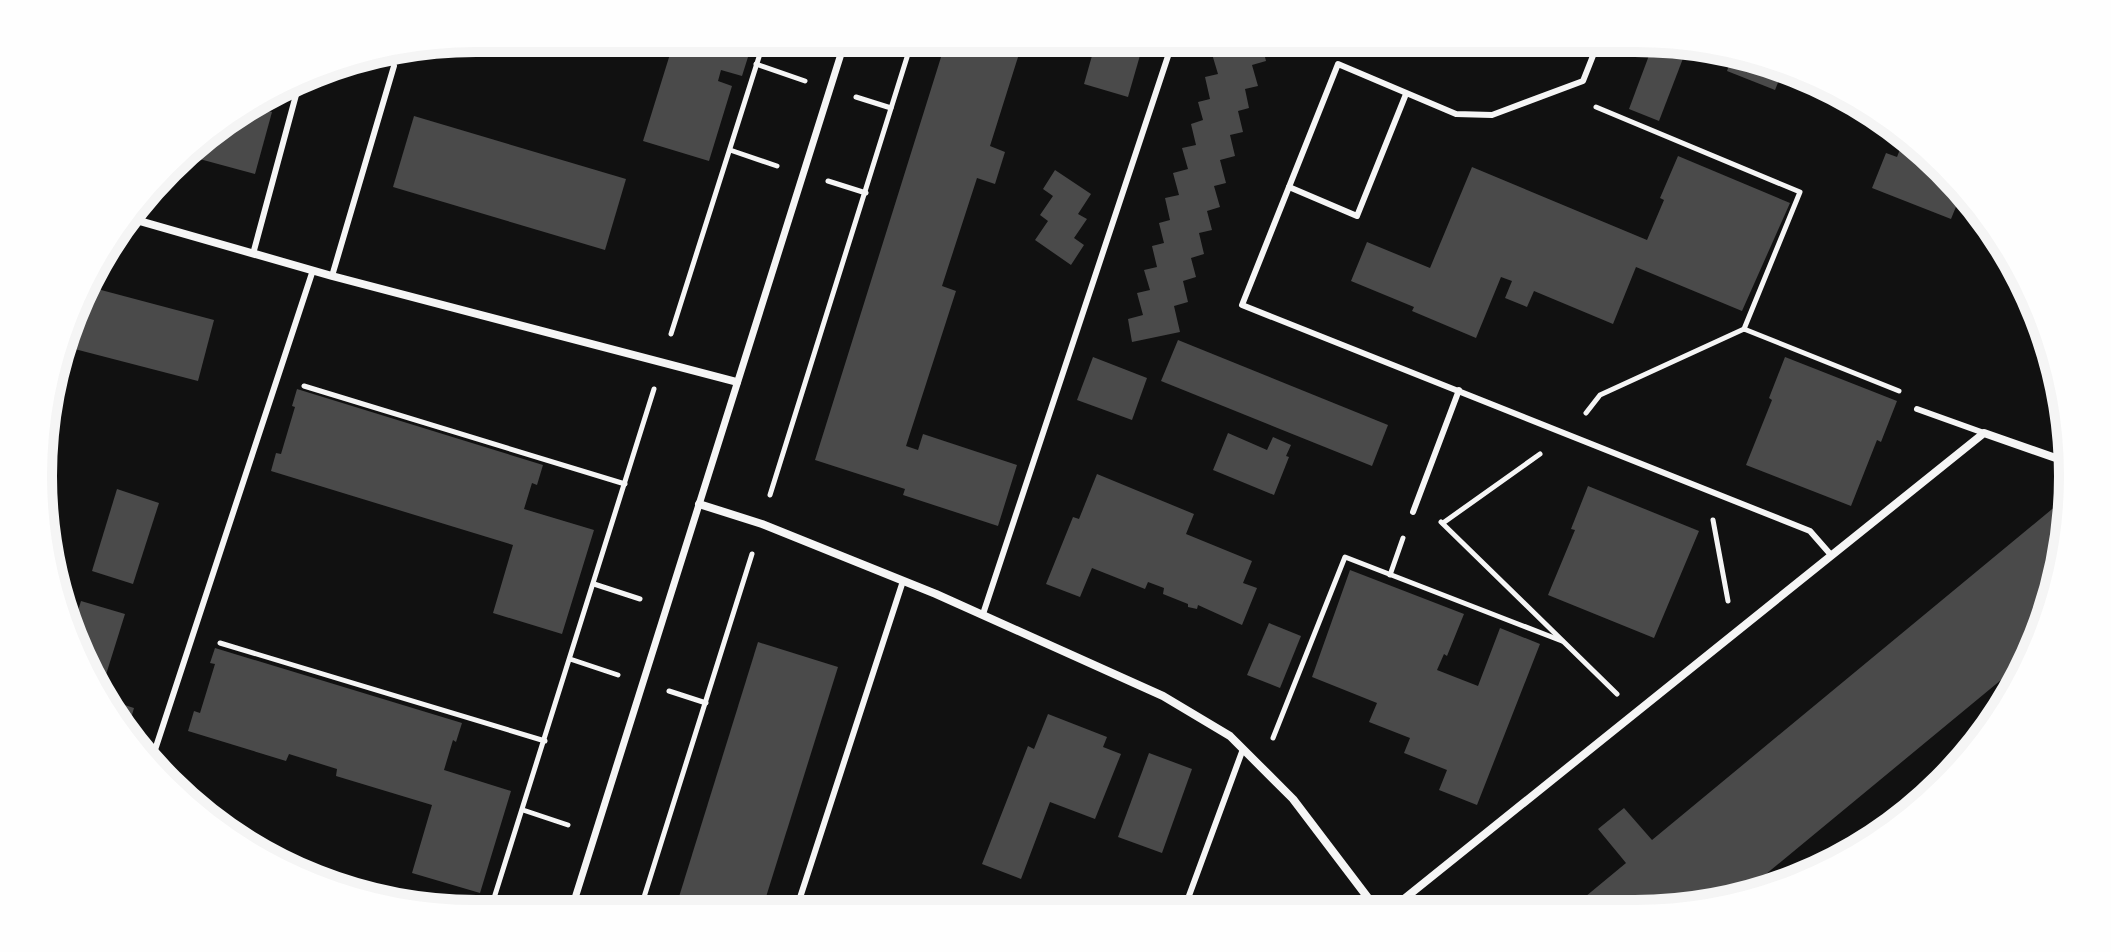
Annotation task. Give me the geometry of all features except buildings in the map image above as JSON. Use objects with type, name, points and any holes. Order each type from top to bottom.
[{"type":"street","points":[[574,900],[842,52]]},
{"type":"street","points":[[138,221],[332,276],[737,382]]},
{"type":"street","points":[[1403,900],[1984,433],[2058,459]]},
{"type":"street","points":[[699,504],[762,524],[983,614],[1163,696],[1230,736],[1293,799],[1370,900]]},
{"type":"lane","points":[[983,614],[1169,52]]},
{"type":"lane","points":[[1594,52],[1583,81],[1492,115],[1456,114],[1338,64],[1242,305],[1810,531],[1831,555]]},
{"type":"lane","points":[[332,276],[394,66]]},
{"type":"lane","points":[[253,254],[296,95],[292,94]]},
{"type":"lane","points":[[1289,187],[1357,216],[1406,94]]},
{"type":"lane","points":[[154,752],[313,270]]},
{"type":"lane","points":[[1413,512],[1459,390]]},
{"type":"lane","points":[[1917,409],[1984,433]]},
{"type":"lane","points":[[799,900],[903,581]]},
{"type":"lane","points":[[1187,900],[1243,749]]},
{"type":"path","points":[[669,340],[761,52]]},
{"type":"path","points":[[770,495],[909,52]]},
{"type":"path","points":[[1443,523],[1569,433],[1600,395],[1744,329],[1800,192],[1557,91]]},
{"type":"path","points":[[1744,329],[1903,393],[1917,409]]},
{"type":"path","points":[[277,378],[625,484]]},
{"type":"path","points":[[494,900],[655,384]]},
{"type":"path","points":[[1706,488],[1735,633]]},
{"type":"path","points":[[1390,575],[1413,512],[1443,523],[1635,713]]},
{"type":"path","points":[[643,900],[752,554]]},
{"type":"path","points":[[1262,768],[1345,557],[1562,641]]},
{"type":"path","points":[[594,584],[667,609]]},
{"type":"path","points":[[193,635],[545,741]]},
{"type":"path","points":[[570,659],[706,703]]},
{"type":"path","points":[[523,810],[595,834]]}]
